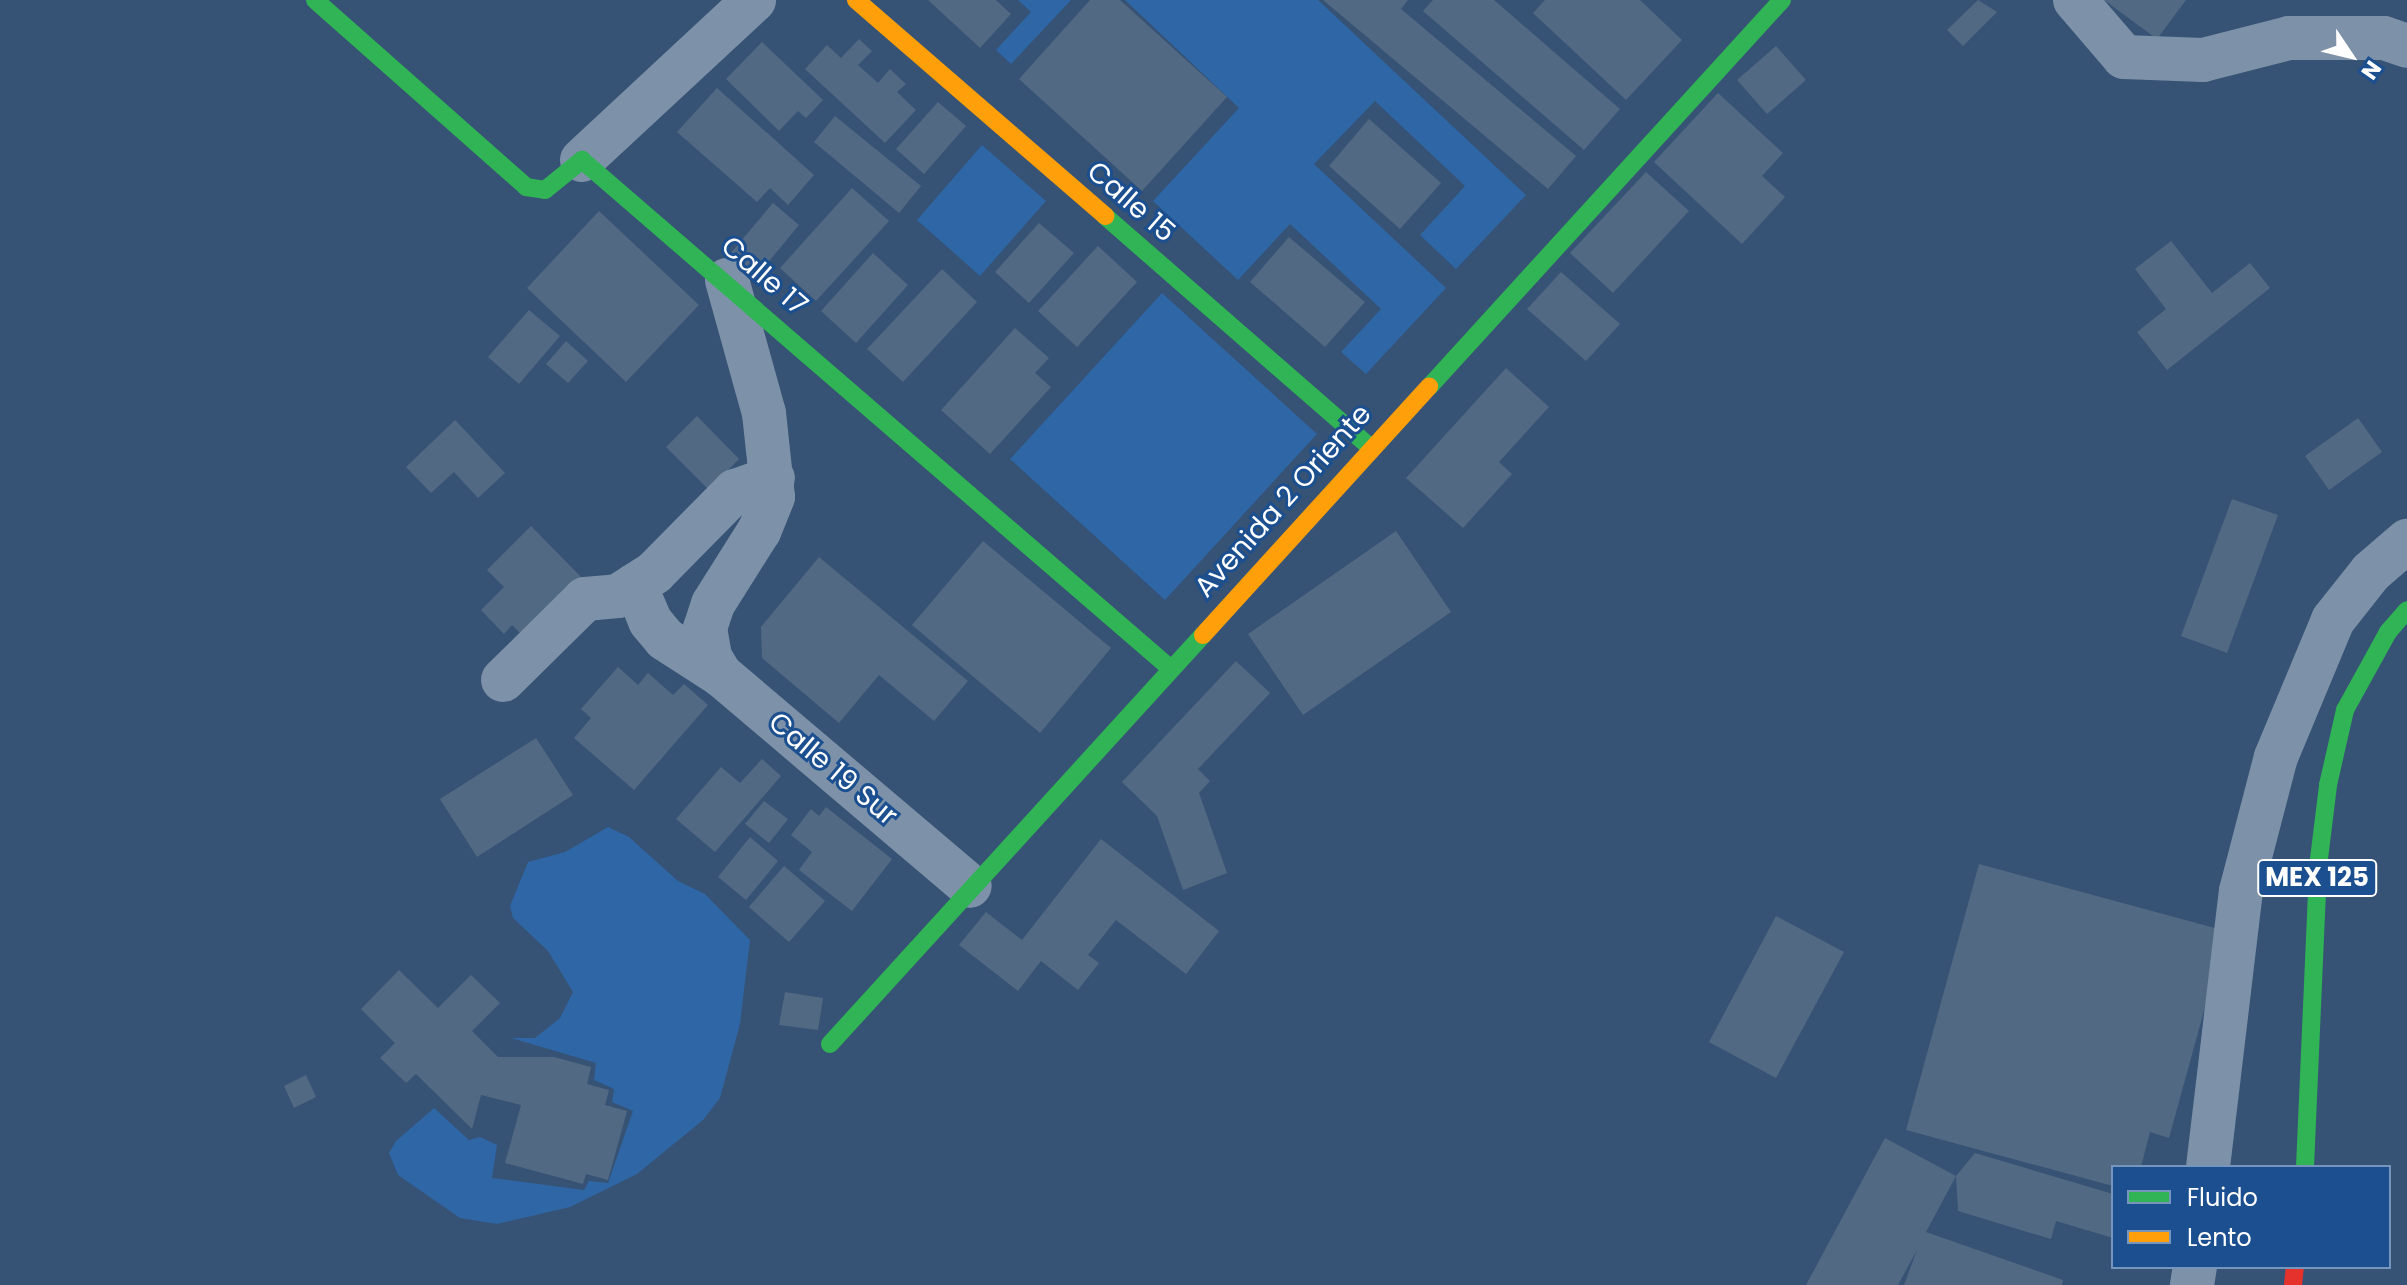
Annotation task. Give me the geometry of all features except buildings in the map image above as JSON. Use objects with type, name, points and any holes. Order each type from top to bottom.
[{"type":"street","points":[[315,0],[526,187],[545,190],[582,160],[754,0]]},
{"type":"street","name":"Calle 15","points":[[856,0],[1369,446]]},
{"type":"street","name":"Avenida 2 Oriente","points":[[830,1044],[1369,446],[1782,0]]},
{"type":"street","points":[[2075,0],[2124,57],[2203,60],[2289,38],[2384,38],[2407,46]]},
{"type":"street","name":"Calle 17","points":[[582,160],[727,280],[1170,668]]},
{"type":"street","points":[[713,660],[713,604],[768,512],[773,478],[764,413],[727,280]]},
{"type":"street","points":[[503,680],[585,599],[618,596],[654,573],[735,491],[773,478]]},
{"type":"street","points":[[2208,1165],[2241,891],[2276,757],[2333,620],[2371,572],[2407,541]]},
{"type":"street","name":"Calle 19 Sur","points":[[635,585],[650,621],[665,639],[713,660],[970,886]]},
{"type":"street","name":"MEX 125","points":[[2305,1165],[2318,867],[2328,785],[2345,710],[2388,632],[2407,610]]},
{"type":"shaded area","points":[[1018,0],[1071,0],[1011,64],[996,50],[1031,12]]},
{"type":"shaded area","points":[[1125,0],[1318,0],[1526,195],[1456,269],[1420,235],[1465,186],[1375,101],[1314,164],[1446,288],[1366,374],[1341,352],[1381,309],[1290,224],[1238,280],[1153,201],[1239,108]]},
{"type":"shaded area","points":[[982,145],[1046,201],[980,276],[917,220]]},
{"type":"shaded area","points":[[1162,293],[1317,434],[1165,600],[1010,459]]},
{"type":"shaded area","points":[[608,827],[629,837],[678,881],[705,894],[750,940],[740,1024],[720,1098],[703,1120],[637,1174],[570,1207],[497,1224],[460,1218],[398,1175],[389,1153],[396,1141],[434,1108],[469,1140],[480,1137],[497,1145],[492,1178],[584,1190],[589,1181],[608,1183],[633,1111],[612,1102],[614,1089],[594,1080],[596,1063],[511,1038],[535,1038],[560,1018],[573,992],[548,951],[513,918],[510,906],[528,862],[565,852]]},
{"type":"traffic: fast","points":[[315,0],[526,187],[545,190],[582,160],[1170,668]]},
{"type":"traffic: fast","points":[[1429,387],[1782,0]]},
{"type":"traffic: fast","points":[[1105,216],[1369,446]]},
{"type":"traffic: fast","points":[[2305,1165],[2318,867],[2328,785],[2345,710],[2388,632],[2407,610]]},
{"type":"traffic: fast","points":[[830,1044],[1203,635]]},
{"type":"traffic: slow","points":[[856,0],[1105,216]]},
{"type":"traffic: slow","points":[[1203,635],[1429,387]]},
{"type":"traffic: jam","points":[[2293,1285],[2295,1269]]}]
